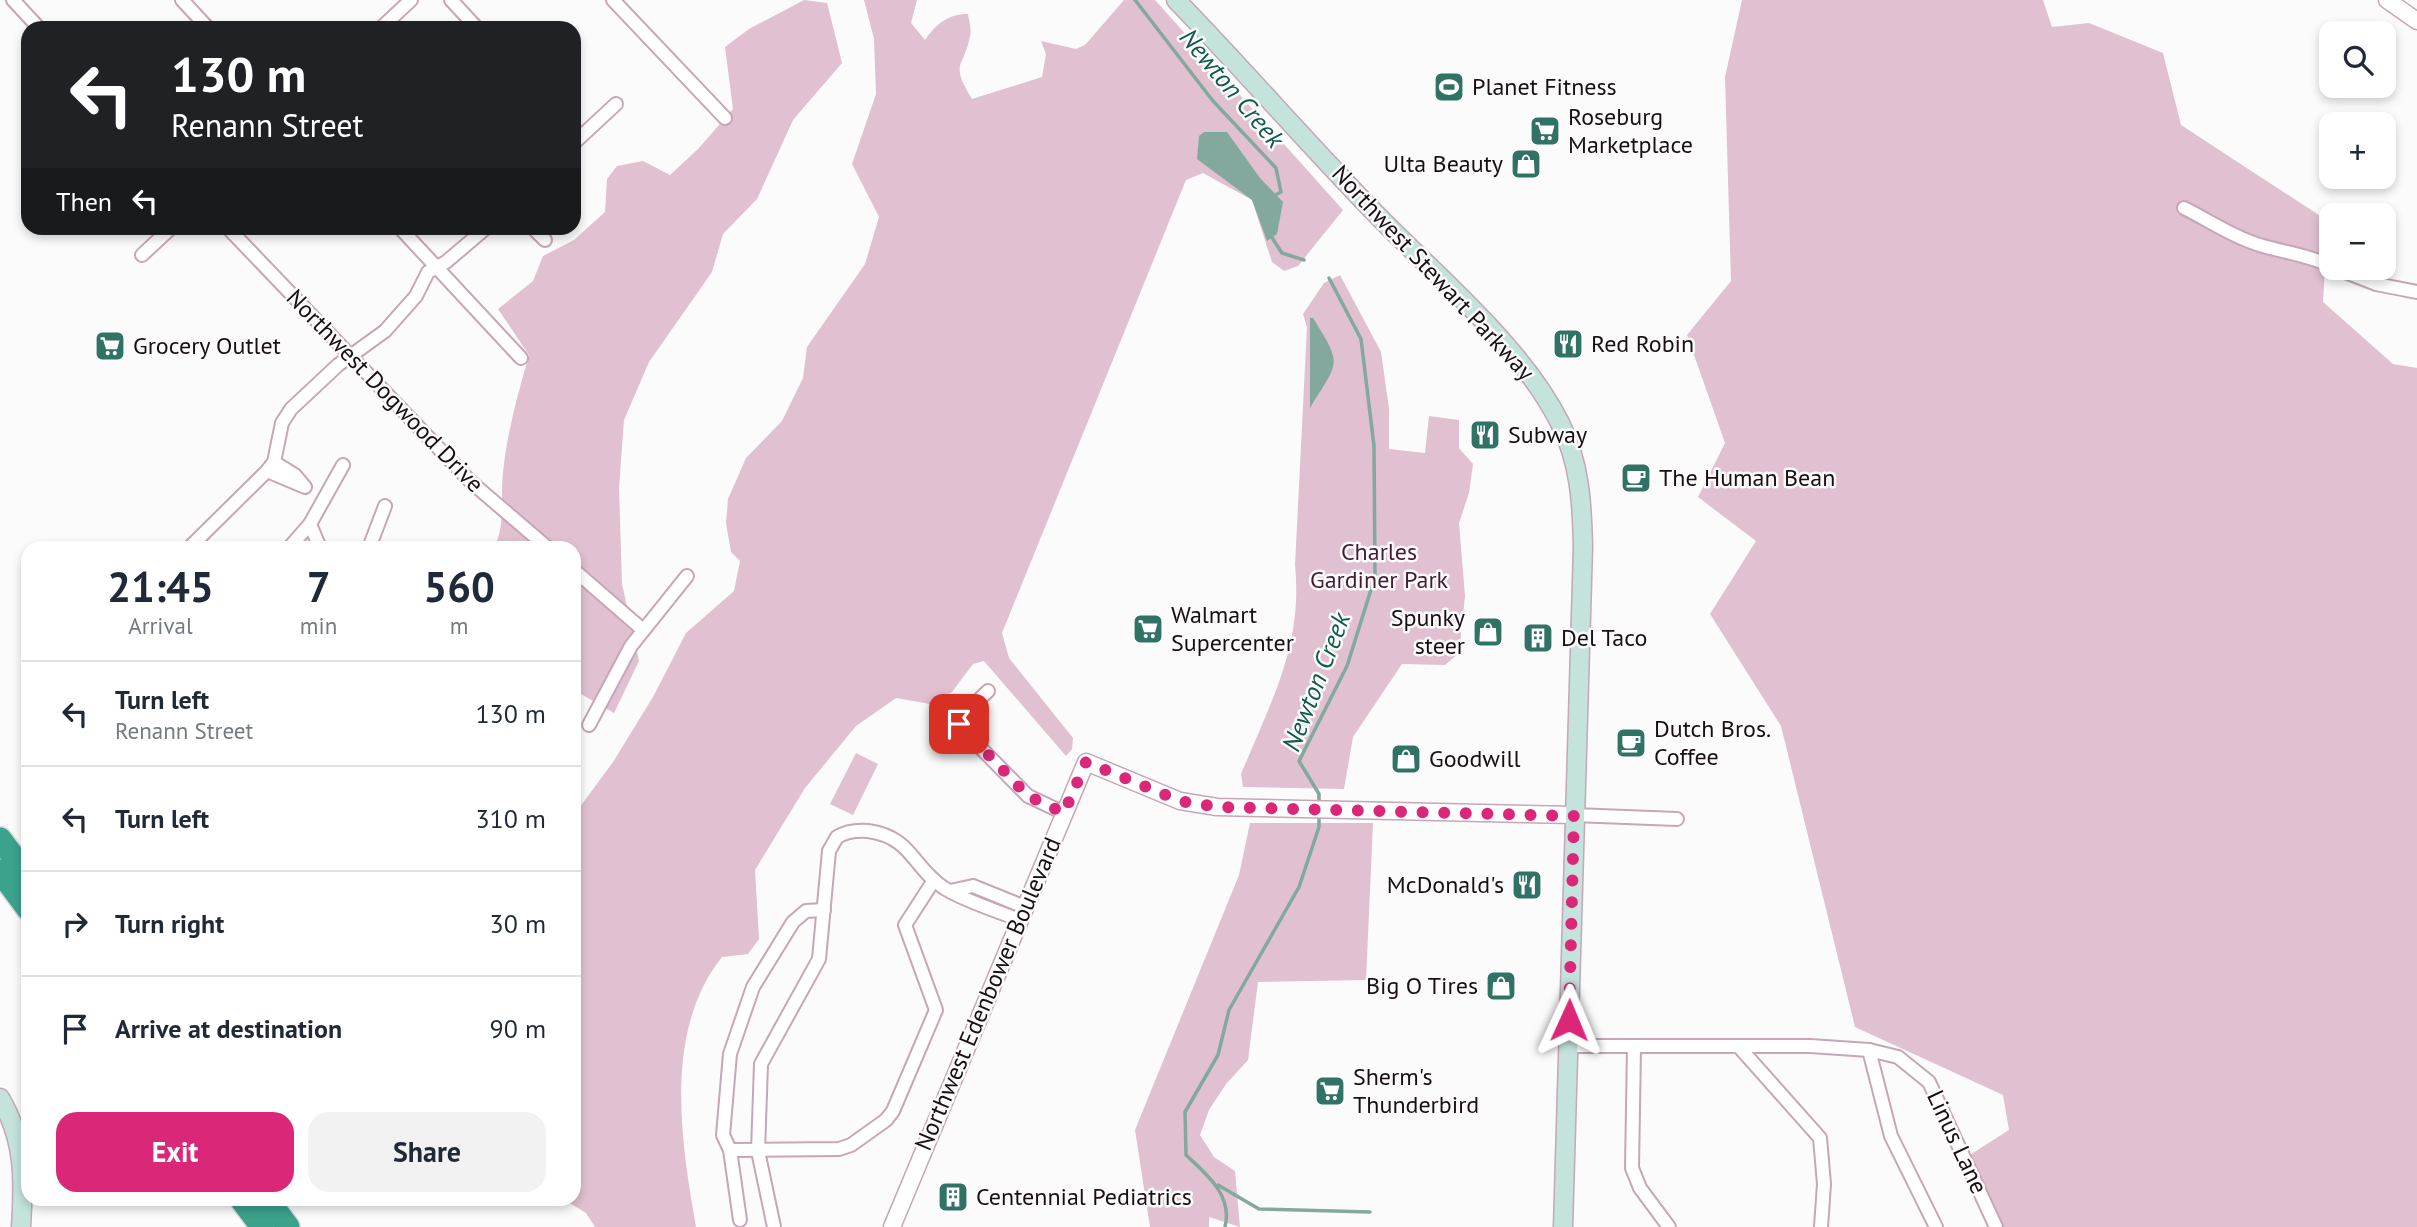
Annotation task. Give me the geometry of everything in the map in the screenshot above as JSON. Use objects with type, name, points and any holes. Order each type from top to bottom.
[{"type":"highway","points":[[0,839],[21,867]]},
{"type":"highway","points":[[0,871],[21,900]]},
{"type":"highway","points":[[246,1206],[262,1227]]},
{"type":"highway","points":[[272,1206],[288,1227]]},
{"type":"main road","name":"Northwest Stewart Parkway","points":[[1175,0],[1372,211],[1517,358],[1534,379],[1559,420],[1579,475],[1582,512],[1563,1227]]},
{"type":"main road","points":[[0,1098],[15,1127],[21,1150]]},
{"type":"main road","points":[[21,1227],[22,1206]]},
{"type":"street","points":[[13,0],[32,21]]},
{"type":"street","points":[[182,0],[202,21]]},
{"type":"street","points":[[388,21],[411,0]]},
{"type":"street","points":[[451,0],[470,21]]},
{"type":"street","points":[[613,0],[725,118]]},
{"type":"street","points":[[2387,0],[2417,21]]},
{"type":"street","points":[[581,134],[616,104]]},
{"type":"street","points":[[2184,208],[2244,239],[2301,253],[2319,261]]},
{"type":"street","points":[[142,255],[163,235]]},
{"type":"street","name":"Northwest Dogwood Drive","points":[[235,235],[471,482],[540,541]]},
{"type":"street","points":[[407,235],[521,358]]},
{"type":"street","points":[[196,541],[270,467],[286,415],[349,357],[397,320],[416,296],[428,272],[477,235]]},
{"type":"street","points":[[539,235],[544,240]]},
{"type":"street","points":[[2366,280],[2417,292]]},
{"type":"street","points":[[295,541],[310,524],[342,465]]},
{"type":"street","points":[[270,467],[315,494],[321,504]]},
{"type":"street","points":[[372,541],[385,506]]},
{"type":"street","points":[[310,524],[317,541]]},
{"type":"street","points":[[581,576],[643,630]]},
{"type":"street","points":[[589,725],[643,630],[687,576]]},
{"type":"street","points":[[988,691],[959,719],[961,728],[1028,796],[1064,813]]},
{"type":"street","name":"Northwest Edenbower Boulevard","points":[[892,1227],[1086,762],[1180,801],[1217,807],[1574,816]]},
{"type":"street","points":[[1574,816],[1677,820]]},
{"type":"street","points":[[774,1227],[758,1151],[761,1064],[817,966],[829,851],[837,837],[848,832],[864,831],[896,838],[934,880],[950,891],[973,886],[1022,913]]},
{"type":"street","points":[[730,1150],[845,1148],[891,1115],[936,1010],[905,926],[934,880]]},
{"type":"street","points":[[740,1220],[730,1150],[723,1135],[730,1054],[753,987],[793,922],[806,911],[824,910]]},
{"type":"street","name":"Linus Lane","points":[[1569,1046],[1810,1046],[1869,1050],[1898,1057],[1929,1082],[1996,1227]]},
{"type":"street","points":[[1634,1047],[1632,1168],[1640,1188],[1669,1227]]},
{"type":"street","points":[[1740,1048],[1820,1138],[1824,1184],[1821,1227]]},
{"type":"street","points":[[1869,1050],[1891,1136],[1936,1227]]},
{"type":"green space","points":[[804,0],[827,3],[842,63],[793,120],[757,199],[723,234],[712,272],[649,362],[624,420],[619,488],[622,584],[639,661],[614,713],[581,694],[581,541],[497,541],[507,443],[529,355],[498,309],[533,281],[543,256],[574,240],[605,212],[607,179],[617,166],[643,161],[670,175],[698,149],[733,109],[725,47],[749,29]]},
{"type":"green space","points":[[864,0],[917,0],[911,23],[925,40],[943,21],[968,14],[971,34],[960,71],[972,99],[1042,77],[1046,54],[1041,41],[1076,49],[1085,45],[1124,0],[1155,0],[1343,210],[1298,266],[1284,271],[1272,262],[1252,200],[1203,173],[1186,180],[1002,633],[1009,658],[1073,738],[1072,749],[1066,756],[984,661],[973,664],[952,692],[930,704],[896,698],[856,726],[805,788],[755,870],[759,939],[748,954],[722,957],[703,986],[691,1018],[681,1087],[685,1159],[696,1227],[595,1227],[586,1213],[574,1206],[581,1206],[581,805],[613,762],[653,697],[686,633],[734,591],[740,561],[731,552],[726,523],[728,499],[746,458],[782,421],[803,378],[807,347],[865,264],[879,217],[852,164],[876,94],[874,39]]},
{"type":"green space","points":[[1742,0],[2043,0],[2052,27],[2089,23],[2163,53],[2181,125],[2319,215],[2319,280],[2324,280],[2323,302],[2393,364],[2417,368],[2417,1227],[2001,1227],[1965,1158],[2009,1130],[2003,1095],[1855,1027],[1781,726],[1710,614],[1756,541],[1698,497],[1725,443],[1687,335],[1731,281],[1725,77]]},
{"type":"green space","name":"Charles Gardiner Park","points":[[1340,275],[1381,352],[1389,409],[1389,449],[1425,453],[1429,416],[1459,420],[1459,448],[1473,464],[1469,493],[1459,523],[1465,596],[1459,653],[1445,665],[1402,664],[1353,737],[1344,789],[1243,787],[1241,774],[1282,672],[1294,622],[1307,327],[1303,314],[1324,283]]},
{"type":"green space","points":[[856,753],[878,764],[853,815],[830,804]]},
{"type":"green space","points":[[1250,823],[1373,823],[1366,980],[1258,982],[1248,1060],[1226,1084],[1209,1110],[1200,1135],[1214,1157],[1235,1171],[1240,1227],[1209,1217],[1209,1227],[1150,1227],[1135,1130],[1239,875]]},
{"type":"shaded area","points":[[1204,132],[1227,132],[1260,178],[1283,202],[1277,234],[1267,241],[1252,200],[1197,159],[1199,136]]},
{"type":"shaded area","points":[[1310,318],[1313,318],[1329,346],[1334,363],[1332,372],[1310,408]]},
{"type":"waterway","name":"Newton Creek","points":[[1135,0],[1213,101],[1276,168],[1281,192],[1275,195]]},
{"type":"waterway","name":"Newton Creek","points":[[1271,236],[1282,253],[1304,260]]},
{"type":"waterway","name":"Newton Creek","points":[[1319,803],[1319,794],[1299,761],[1347,666],[1375,577],[1374,446],[1361,339],[1329,278]]},
{"type":"waterway","name":"Newton Creek","points":[[1225,1227],[1225,1205],[1221,1195],[1216,1186],[1186,1155],[1185,1112],[1218,1055],[1229,1010],[1299,887],[1319,827],[1319,814]]},
{"type":"waterway","points":[[1218,1185],[1259,1209],[1370,1212]]},
{"type":"place","name":"Planet Fitness","points":[[1449,87]]},
{"type":"place","name":"Roseburg Marketplace","points":[[1545,131]]},
{"type":"place","name":"Ulta Beauty","points":[[1526,164]]},
{"type":"place","name":"Red Robin","points":[[1568,344]]},
{"type":"place","name":"Grocery Outlet","points":[[110,346]]},
{"type":"place","name":"Subway","points":[[1485,435]]},
{"type":"place","name":"The Human Bean","points":[[1636,478]]},
{"type":"place","name":"Walmart Supercenter","points":[[1148,629]]},
{"type":"place","name":"Spunky steer","points":[[1488,632]]},
{"type":"place","name":"Del Taco","points":[[1538,638]]},
{"type":"place","name":"Dutch Bros. Coffee","points":[[1631,743]]},
{"type":"place","name":"Goodwill","points":[[1406,759]]},
{"type":"place","name":"McDonald's","points":[[1527,885]]},
{"type":"place","name":"Big O Tires","points":[[1501,986]]},
{"type":"place","name":"Sherm's Thunderbird","points":[[1330,1091]]},
{"type":"place","name":"Centennial Pediatrics","points":[[953,1197]]},
{"type":"route","points":[[959,724],[1028,796],[1064,813],[1086,762],[1180,801],[1217,807],[1574,816],[1569,1020]]}]
